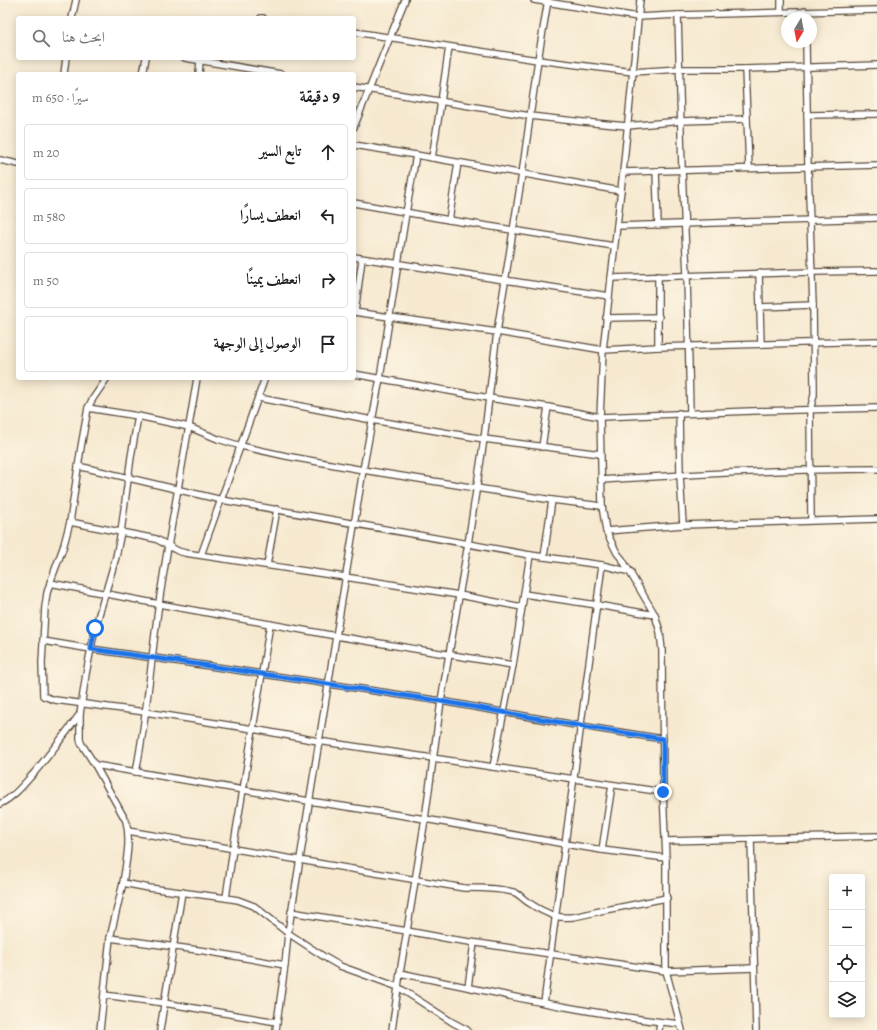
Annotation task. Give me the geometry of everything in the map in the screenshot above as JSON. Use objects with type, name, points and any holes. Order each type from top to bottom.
[{"type":"street","points":[[72,16],[76,0]]},
{"type":"street","points":[[356,122],[405,0]]},
{"type":"street","points":[[534,0],[548,1],[638,17],[781,12],[781,0]]},
{"type":"street","points":[[400,973],[544,1003],[660,1022],[681,1027],[666,971],[666,841],[663,792],[662,650],[660,632],[655,615],[631,572],[617,553],[606,531],[602,506],[600,417],[603,350],[640,0]]},
{"type":"street","points":[[392,1030],[425,819],[440,701],[477,488],[497,332],[548,1]]},
{"type":"street","points":[[805,12],[877,10]]},
{"type":"street","points":[[678,15],[690,413]]},
{"type":"street","points":[[356,32],[538,60],[633,72],[679,69],[745,69],[877,65]]},
{"type":"street","points":[[432,158],[442,102],[449,46]]},
{"type":"street","points":[[806,48],[814,395],[810,410],[811,520]]},
{"type":"street","points":[[64,72],[66,60]]},
{"type":"street","points":[[143,72],[146,60]]},
{"type":"street","points":[[198,72],[200,60],[252,71]]},
{"type":"street","points":[[745,69],[750,168]]},
{"type":"street","points":[[356,87],[530,116],[627,126],[681,121],[748,119]]},
{"type":"street","points":[[807,115],[877,114]]},
{"type":"street","points":[[356,145],[621,191]]},
{"type":"street","points":[[276,1030],[291,912],[318,741],[362,470],[380,378],[416,155]]},
{"type":"street","points":[[0,160],[16,164]]},
{"type":"street","points":[[449,220],[458,163]]},
{"type":"street","points":[[623,172],[877,165]]},
{"type":"street","points":[[656,171],[658,225]]},
{"type":"street","points":[[356,203],[406,213],[614,246]]},
{"type":"street","points":[[617,226],[877,218]]},
{"type":"street","points":[[356,257],[609,296]]},
{"type":"street","points":[[356,298],[362,258]]},
{"type":"street","points":[[611,278],[877,271]]},
{"type":"street","points":[[759,273],[761,344]]},
{"type":"street","points":[[658,276],[658,347]]},
{"type":"street","points":[[760,307],[813,306]]},
{"type":"street","points":[[356,312],[497,332],[603,350],[877,341]]},
{"type":"street","points":[[606,318],[659,317]]},
{"type":"street","points":[[356,374],[600,417],[679,413],[877,408]]},
{"type":"street","points":[[106,380],[88,408],[84,424],[70,522],[63,548],[50,582],[45,607],[42,663],[43,696],[55,700],[145,712],[318,741],[663,792]]},
{"type":"street","points":[[136,772],[168,545],[197,380]]},
{"type":"street","points":[[201,555],[264,380]]},
{"type":"street","points":[[259,398],[372,420],[484,439],[601,454]]},
{"type":"street","points":[[542,447],[548,407]]},
{"type":"street","points":[[88,408],[138,416],[189,427],[241,446],[362,470],[552,500],[602,506]]},
{"type":"street","points":[[679,413],[680,475],[683,525]]},
{"type":"street","points":[[100,1030],[110,938],[123,883],[128,831],[126,821],[81,743],[80,714],[95,628],[116,557],[121,532],[138,416]]},
{"type":"street","points":[[78,466],[222,500],[530,555],[602,565],[631,572]]},
{"type":"street","points":[[601,480],[811,469],[877,469]]},
{"type":"street","points":[[544,557],[552,500]]},
{"type":"street","points":[[267,565],[277,509]]},
{"type":"street","points":[[606,531],[683,525],[877,519]]},
{"type":"street","points":[[70,522],[156,539],[181,552],[459,595],[522,607]]},
{"type":"street","points":[[493,767],[530,555]]},
{"type":"street","points":[[544,1003],[602,565]]},
{"type":"street","points":[[50,582],[159,604],[336,636],[512,665]]},
{"type":"street","points":[[524,594],[655,615]]},
{"type":"street","points":[[226,898],[270,624]]},
{"type":"street","points":[[43,641],[440,701],[503,713],[663,739]]},
{"type":"street","points":[[0,804],[14,794],[28,780],[80,714]]},
{"type":"street","points":[[95,765],[425,819],[565,844],[666,858]]},
{"type":"street","points":[[602,850],[612,785]]},
{"type":"street","points":[[128,831],[464,888],[487,888],[507,891],[515,893],[531,904],[556,916],[567,918],[666,898]]},
{"type":"street","points":[[666,841],[877,836]]},
{"type":"street","points":[[751,839],[756,1030]]},
{"type":"street","points":[[123,883],[238,900],[254,906],[288,933],[326,958],[340,966],[398,987],[467,1030]]},
{"type":"street","points":[[160,1030],[182,892]]},
{"type":"street","points":[[291,912],[407,931],[450,940],[666,971],[754,968]]},
{"type":"street","points":[[110,938],[285,965]]},
{"type":"street","points":[[468,987],[474,943]]},
{"type":"street","points":[[104,995],[164,1003],[277,1022]]},
{"type":"street","points":[[659,1030],[660,1022]]},
{"type":"route","points":[[95,628],[91,649],[440,701],[503,713],[663,739],[663,792]]}]
